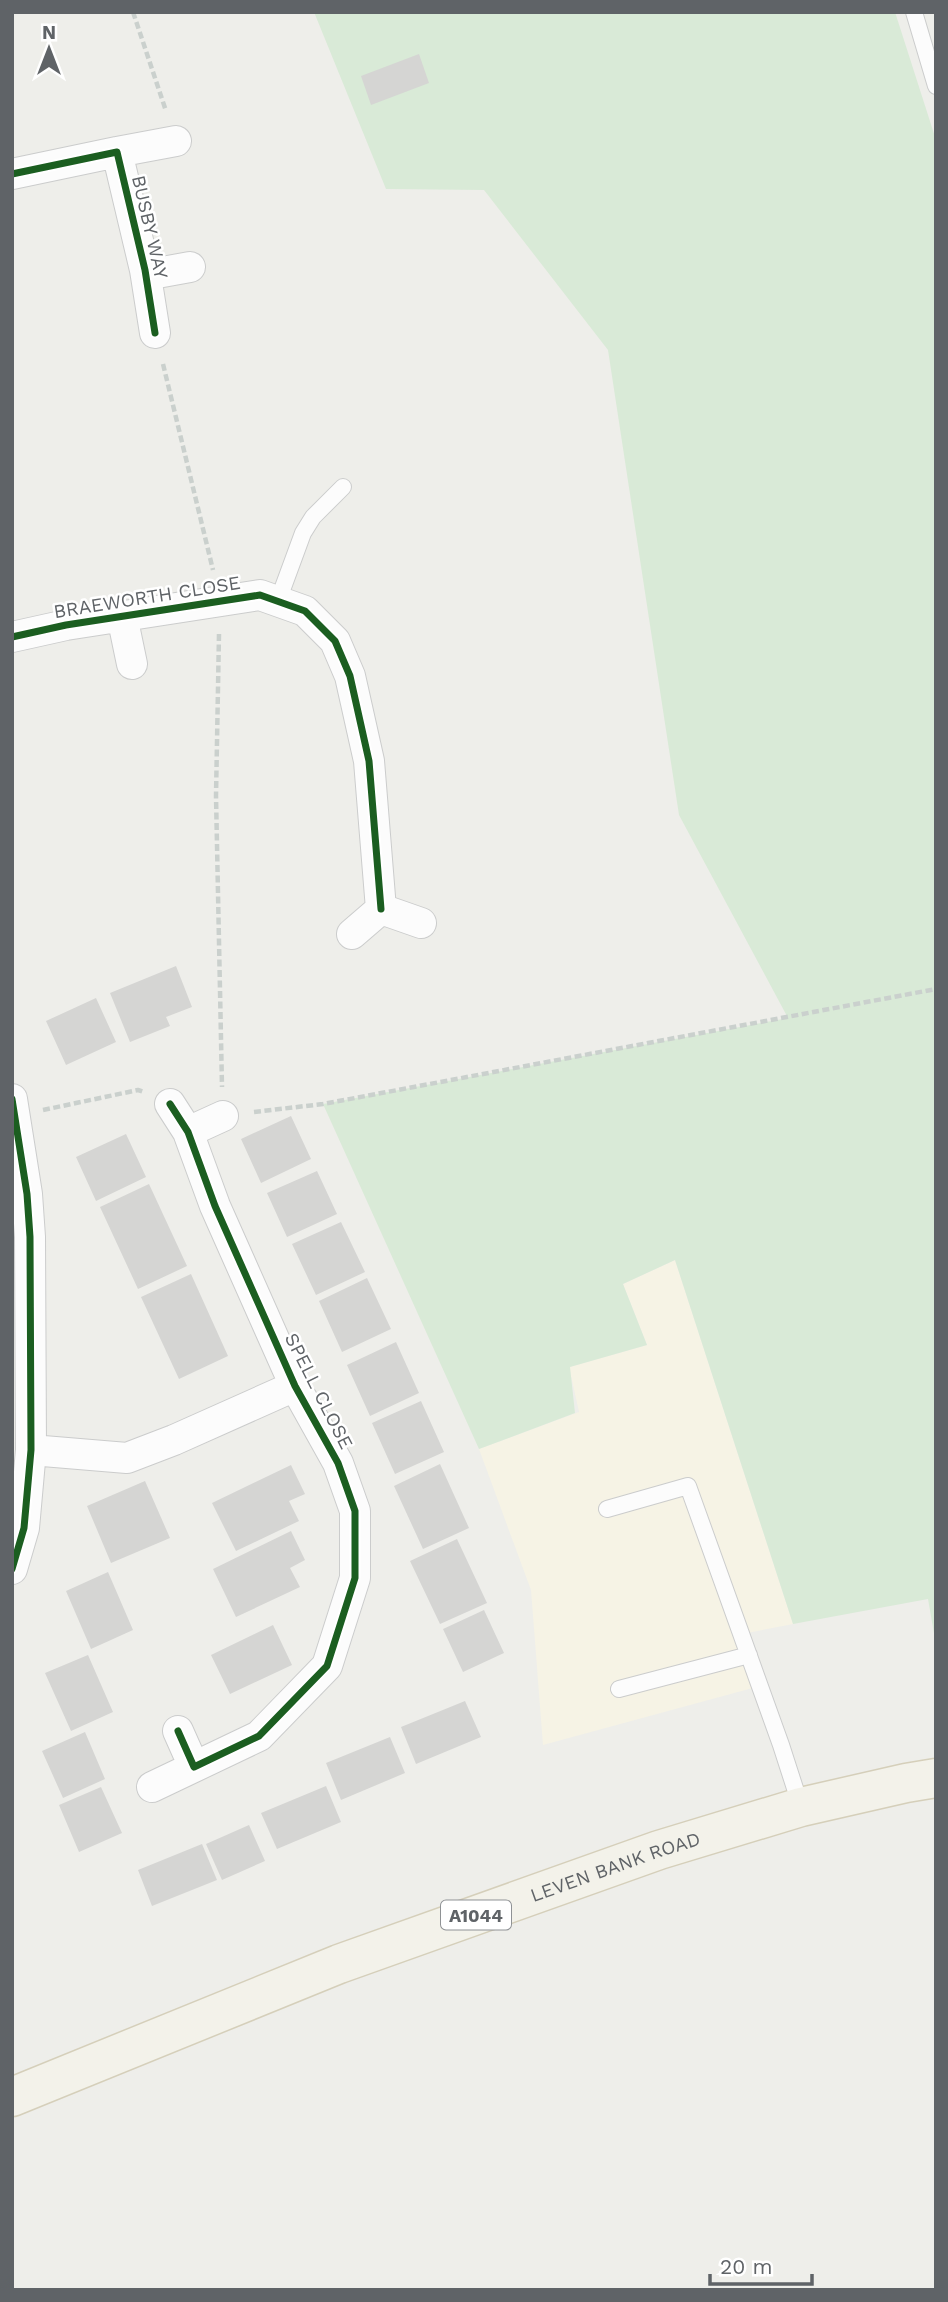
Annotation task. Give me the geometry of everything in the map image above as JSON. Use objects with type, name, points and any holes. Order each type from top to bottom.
[{"type":"main road","name":"LEVEN BANK ROAD","points":[[18,2087],[339,1964],[659,1850],[801,1807],[936,1778]]},
{"type":"street","name":"BUSBY WAY","points":[[12,174],[176,141]]},
{"type":"street","name":"BUSBY WAY","points":[[117,152],[146,275],[155,332]]},
{"type":"street","points":[[146,275],[190,267]]},
{"type":"street","name":"BRAEWORTH CLOSE","points":[[12,637],[121,616],[260,595],[304,611],[335,641],[350,676],[369,761],[381,909]]},
{"type":"street","points":[[121,616],[132,664]]},
{"type":"street","points":[[352,934],[381,909],[421,923]]},
{"type":"street","name":"SPELL CLOSE","points":[[152,1787],[259,1736],[327,1666],[355,1578],[355,1511],[338,1463],[295,1386],[215,1206],[188,1132],[170,1104]]},
{"type":"street","points":[[12,1569],[24,1528],[31,1450],[30,1237],[18,1172],[14,1108]]},
{"type":"street","points":[[188,1132],[223,1116]]},
{"type":"street","name":"SPELL CLOSE","points":[[31,1450],[127,1458],[295,1386]]},
{"type":"street","points":[[178,1731],[194,1767]]},
{"type":"lane","points":[[915,12],[936,86]]},
{"type":"lane","points":[[278,601],[303,533],[313,517],[343,488]]},
{"type":"lane","points":[[607,1509],[688,1486],[801,1807]]},
{"type":"lane","points":[[618,1689],[749,1655]]},
{"type":"path","points":[[133,12],[176,141]]},
{"type":"path","points":[[155,332],[220,600],[216,796],[223,1116],[336,1102],[936,989]]},
{"type":"path","points":[[14,1108],[138,1090],[170,1104]]},
{"type":"shaded area","points":[[675,1260],[793,1624],[742,1634],[760,1686],[543,1745],[531,1590],[479,1449],[579,1412],[569,1367],[647,1345],[623,1284]]},
{"type":"green space","points":[[314,12],[895,12],[936,140],[936,1645],[928,1599],[793,1624],[675,1260],[623,1284],[647,1345],[570,1367],[575,1413],[479,1449],[323,1104],[788,1018],[679,815],[608,350],[484,190],[386,189]]},
{"type":"building","points":[[419,54],[429,83],[371,105],[361,76]]},
{"type":"building","points":[[176,966],[192,1007],[166,1017],[170,1026],[130,1042],[110,993]]},
{"type":"building","points":[[96,998],[116,1042],[66,1065],[46,1021]]},
{"type":"building","points":[[291,1116],[311,1159],[261,1183],[241,1139]]},
{"type":"building","points":[[126,1134],[146,1177],[96,1201],[76,1157]]},
{"type":"building","points":[[317,1171],[337,1214],[287,1237],[267,1193]]},
{"type":"building","points":[[149,1184],[187,1266],[138,1289],[100,1207]]},
{"type":"building","points":[[341,1222],[365,1272],[316,1295],[292,1244]]},
{"type":"building","points":[[191,1274],[228,1356],[179,1379],[141,1297]]},
{"type":"building","points":[[367,1278],[391,1329],[342,1352],[319,1301]]},
{"type":"building","points":[[396,1342],[419,1393],[370,1416],[347,1365]]},
{"type":"building","points":[[421,1401],[444,1452],[395,1474],[372,1423]]},
{"type":"building","points":[[440,1464],[469,1528],[423,1549],[394,1486]]},
{"type":"building","points":[[291,1465],[305,1494],[289,1501],[299,1521],[236,1551],[212,1503]]},
{"type":"building","points":[[145,1481],[170,1538],[111,1563],[87,1506]]},
{"type":"building","points":[[291,1531],[305,1560],[290,1568],[300,1587],[236,1617],[213,1569]]},
{"type":"building","points":[[457,1539],[487,1603],[440,1624],[410,1561]]},
{"type":"building","points":[[108,1572],[133,1630],[91,1649],[66,1591]]},
{"type":"building","points":[[484,1610],[504,1653],[463,1672],[443,1629]]},
{"type":"building","points":[[273,1625],[292,1665],[230,1694],[211,1655]]},
{"type":"building","points":[[88,1655],[113,1712],[71,1731],[45,1673]]},
{"type":"building","points":[[465,1701],[481,1737],[416,1764],[401,1727]]},
{"type":"building","points":[[85,1732],[105,1779],[63,1798],[42,1751]]},
{"type":"building","points":[[390,1737],[405,1773],[341,1800],[326,1763]]},
{"type":"building","points":[[326,1786],[341,1822],[277,1849],[261,1813]]},
{"type":"building","points":[[101,1787],[122,1833],[79,1852],[59,1805]]},
{"type":"building","points":[[249,1825],[265,1861],[222,1880],[206,1844]]},
{"type":"building","points":[[202,1844],[217,1880],[152,1906],[138,1870]]},
{"type":"cycle path","points":[[12,174],[117,152],[145,270],[155,333]]},
{"type":"cycle path","points":[[12,637],[66,625],[260,595],[305,611],[335,641],[350,676],[369,761],[381,909]]},
{"type":"cycle path","points":[[12,1099],[27,1194],[30,1237],[31,1450],[24,1528],[12,1569]]},
{"type":"cycle path","points":[[170,1104],[188,1132],[215,1206],[295,1386],[338,1463],[355,1511],[355,1578],[327,1666],[259,1736],[194,1767],[178,1731]]}]
